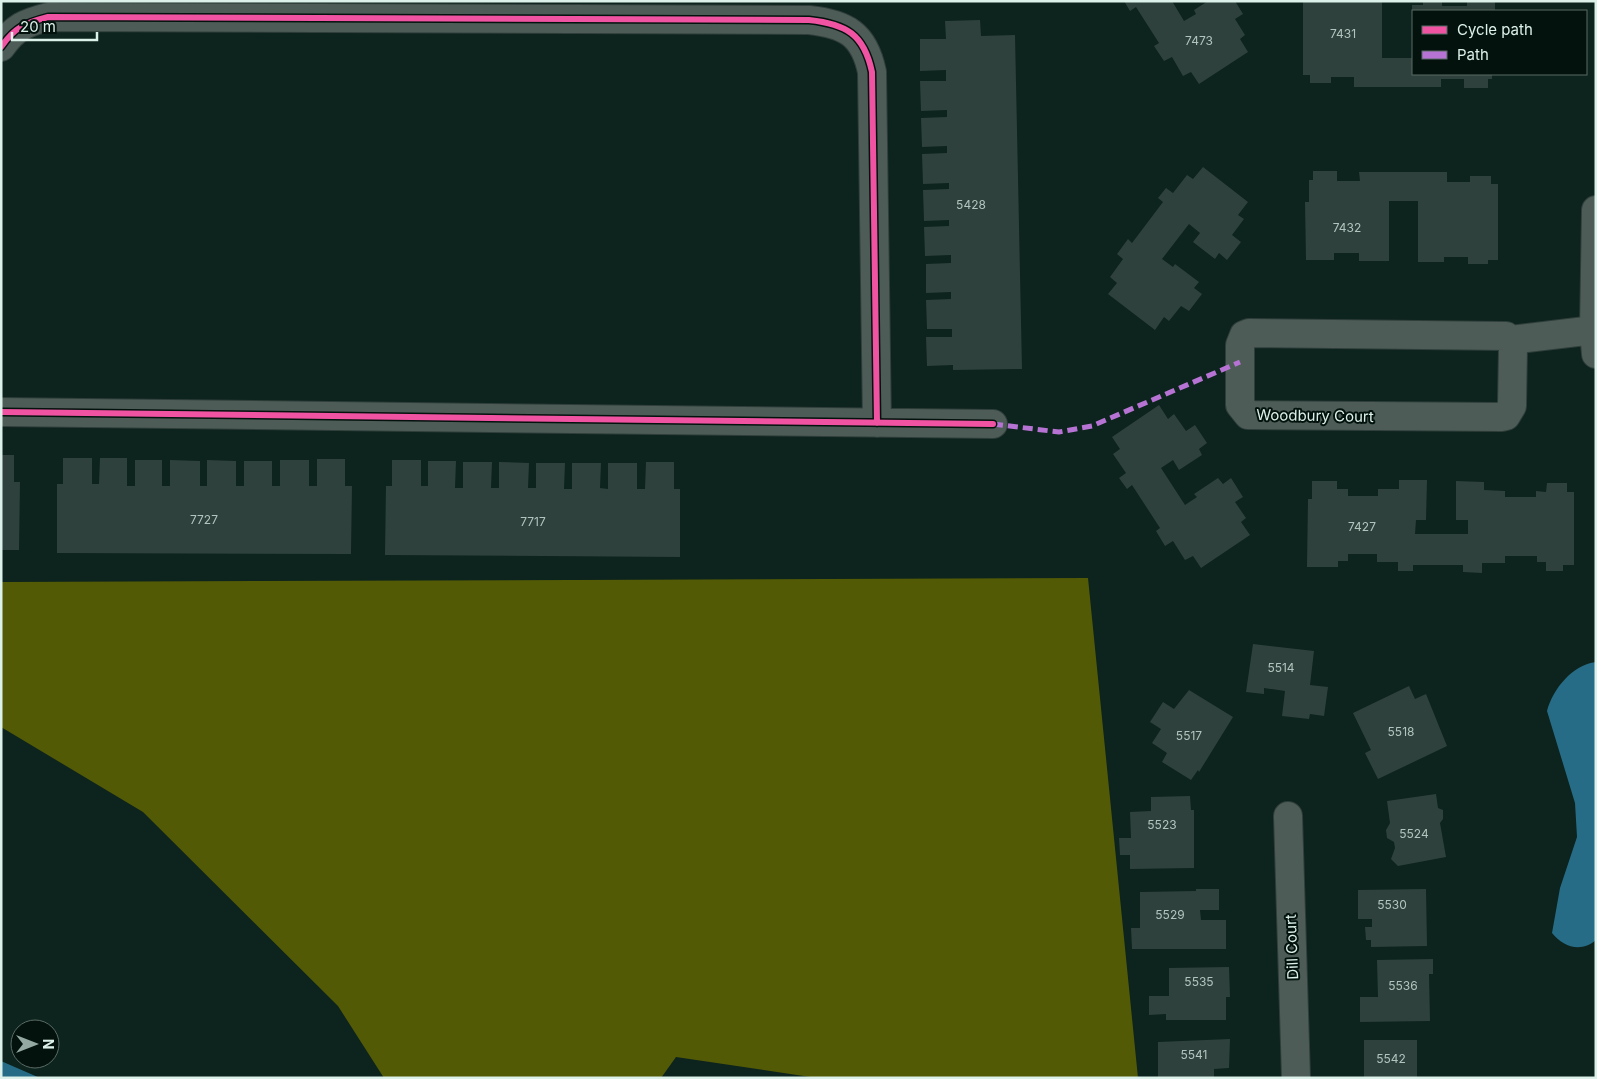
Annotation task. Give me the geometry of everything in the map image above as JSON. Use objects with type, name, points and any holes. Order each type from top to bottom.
[{"type":"street","points":[[1,47],[11,33],[27,22],[48,17],[800,20],[831,23],[852,33],[868,51],[872,72],[877,422]]},
{"type":"street","points":[[1595,342],[1596,210]]},
{"type":"street","name":"Woodbury Court","points":[[1511,340],[1513,346],[1512,406],[1506,416],[1502,417],[1252,416],[1244,412],[1240,405],[1240,345],[1244,335],[1249,333],[1502,335],[1511,340],[1595,342]]},
{"type":"street","points":[[1,412],[993,424]]},
{"type":"street","name":"Dill Court","points":[[1288,816],[1296,1078]]},
{"type":"green space","points":[[1088,578],[1138,1078],[817,1078],[676,1057],[661,1078],[384,1078],[338,1006],[143,812],[1,727],[1,582]]},
{"type":"water","points":[[1596,662],[1596,940],[1584,946],[1572,947],[1561,942],[1552,933],[1560,888],[1577,837],[1575,803],[1547,711],[1554,694],[1565,679],[1579,668]]},
{"type":"water","points":[[1,1061],[10,1065],[10,1069],[19,1069],[40,1078],[1,1078]]},
{"type":"building","points":[[1124,1],[1172,1],[1184,21],[1196,14],[1194,10],[1208,1],[1235,1],[1243,14],[1235,19],[1245,35],[1240,39],[1248,52],[1199,84],[1191,72],[1183,76],[1172,57],[1164,61],[1154,46],[1159,43],[1136,7],[1130,11]]},
{"type":"building","points":[[1303,1],[1382,1],[1382,58],[1412,58],[1412,75],[1492,75],[1492,79],[1488,79],[1488,88],[1464,88],[1464,79],[1441,79],[1441,87],[1354,87],[1354,77],[1331,77],[1331,83],[1310,83],[1310,75],[1303,75]]},
{"type":"building","points":[[1423,1],[1442,1],[1442,6],[1467,6],[1467,1],[1495,1],[1495,10],[1412,10],[1412,5],[1423,5]]},
{"type":"building","points":[[980,20],[981,36],[1015,35],[1022,369],[953,370],[953,365],[927,366],[926,337],[952,337],[952,329],[927,329],[926,300],[951,299],[951,292],[926,293],[926,264],[951,263],[951,255],[925,256],[924,227],[949,226],[949,220],[924,221],[923,190],[949,189],[949,183],[923,184],[922,154],[947,153],[947,146],[922,147],[921,118],[947,117],[947,110],[921,111],[920,81],[946,81],[946,70],[920,71],[920,39],[946,39],[945,21]]},
{"type":"building","points":[[1203,167],[1248,202],[1238,215],[1244,219],[1232,235],[1241,242],[1227,260],[1219,253],[1215,259],[1193,242],[1200,233],[1189,224],[1162,259],[1173,267],[1175,264],[1199,282],[1194,288],[1202,294],[1189,311],[1181,306],[1169,321],[1164,317],[1155,330],[1108,294],[1117,283],[1110,277],[1123,259],[1117,254],[1128,239],[1132,243],[1163,202],[1158,198],[1166,188],[1173,193],[1187,175],[1193,179]]},
{"type":"building","points":[[1313,171],[1337,171],[1337,181],[1360,181],[1359,172],[1447,172],[1447,182],[1470,182],[1470,176],[1491,176],[1491,184],[1498,184],[1498,260],[1488,260],[1488,264],[1468,264],[1468,257],[1444,257],[1444,262],[1418,262],[1418,201],[1389,201],[1389,261],[1359,261],[1359,253],[1334,253],[1334,260],[1306,260],[1305,202],[1309,202],[1309,180],[1313,180]]},
{"type":"building","points":[[1159,405],[1168,419],[1174,414],[1186,431],[1195,425],[1207,443],[1199,449],[1202,455],[1179,470],[1173,460],[1161,468],[1185,505],[1197,497],[1194,494],[1218,478],[1223,484],[1231,478],[1243,497],[1235,502],[1246,518],[1241,522],[1250,535],[1201,568],[1193,556],[1185,560],[1173,541],[1165,546],[1156,531],[1160,528],[1132,485],[1127,489],[1119,478],[1126,473],[1113,454],[1120,449],[1112,437]]},
{"type":"building","points":[[1,455],[14,455],[14,482],[20,482],[19,550],[1,550]]},
{"type":"building","points":[[63,458],[92,458],[92,484],[99,484],[100,458],[127,458],[127,486],[135,486],[135,460],[162,460],[162,486],[170,486],[170,460],[200,461],[200,486],[207,486],[207,460],[236,461],[236,486],[244,486],[244,461],[272,461],[272,486],[280,486],[280,460],[309,460],[309,486],[317,486],[317,459],[345,459],[345,486],[352,486],[351,554],[57,553],[57,484],[63,484]]},
{"type":"building","points":[[392,460],[421,460],[421,486],[428,486],[428,461],[456,461],[455,488],[463,488],[463,462],[492,462],[491,488],[499,488],[499,462],[529,463],[528,488],[536,488],[536,463],[565,463],[564,489],[572,489],[572,463],[601,463],[600,488],[608,489],[608,463],[637,463],[637,489],[645,489],[646,462],[674,462],[674,489],[680,489],[680,557],[385,555],[386,486],[392,486]]},
{"type":"building","points":[[1399,480],[1427,480],[1426,520],[1416,520],[1415,534],[1468,534],[1468,520],[1456,520],[1456,481],[1484,482],[1484,490],[1505,491],[1505,497],[1536,497],[1536,491],[1546,492],[1547,483],[1567,483],[1567,492],[1574,492],[1574,565],[1563,565],[1563,571],[1546,571],[1546,562],[1537,562],[1537,556],[1505,556],[1505,563],[1482,563],[1482,573],[1463,572],[1463,565],[1413,565],[1413,571],[1398,571],[1398,562],[1377,562],[1377,554],[1348,554],[1348,561],[1338,561],[1338,567],[1307,567],[1308,499],[1312,499],[1312,481],[1337,481],[1337,489],[1348,489],[1348,496],[1378,496],[1378,489],[1399,489]]},
{"type":"building","points":[[1253,644],[1314,651],[1310,685],[1328,687],[1324,716],[1310,714],[1309,719],[1282,716],[1285,691],[1264,688],[1264,694],[1246,692]]},
{"type":"building","points":[[1409,686],[1415,699],[1426,694],[1447,746],[1378,779],[1365,753],[1371,750],[1353,713]]},
{"type":"building","points":[[1189,690],[1233,717],[1199,772],[1198,770],[1191,780],[1162,762],[1167,753],[1152,743],[1161,729],[1150,722],[1163,702],[1174,709]]},
{"type":"building","points":[[1436,794],[1438,808],[1443,810],[1443,819],[1440,823],[1446,857],[1398,866],[1391,859],[1395,848],[1394,842],[1387,838],[1386,830],[1390,823],[1387,801]]},
{"type":"building","points":[[1190,796],[1191,810],[1194,810],[1194,868],[1130,869],[1130,855],[1120,855],[1119,838],[1131,838],[1130,812],[1151,811],[1151,797]]},
{"type":"building","points":[[1196,889],[1219,889],[1219,910],[1200,910],[1201,920],[1226,920],[1226,949],[1132,949],[1131,928],[1140,928],[1140,892],[1196,891]]},
{"type":"building","points":[[1426,889],[1427,946],[1371,947],[1371,940],[1366,940],[1365,927],[1372,927],[1372,919],[1358,919],[1358,890]]},
{"type":"building","points":[[1433,959],[1433,974],[1429,974],[1430,1021],[1360,1022],[1360,997],[1378,997],[1377,960]]},
{"type":"building","points":[[1229,967],[1230,997],[1226,997],[1226,1020],[1166,1020],[1166,1014],[1149,1015],[1149,996],[1169,996],[1169,968]]},
{"type":"building","points":[[1230,1039],[1229,1068],[1214,1069],[1214,1078],[1158,1078],[1158,1042]]},
{"type":"building","points":[[1364,1040],[1417,1040],[1417,1078],[1364,1078]]},
{"type":"marked path","points":[[993,424],[1059,432],[1092,426],[1240,362]]},
{"type":"cycle path","points":[[1,47],[16,30],[33,21],[48,17],[809,20],[833,24],[843,28],[851,33],[864,48],[872,72],[877,423]]},
{"type":"cycle path","points":[[1,412],[993,424]]}]
